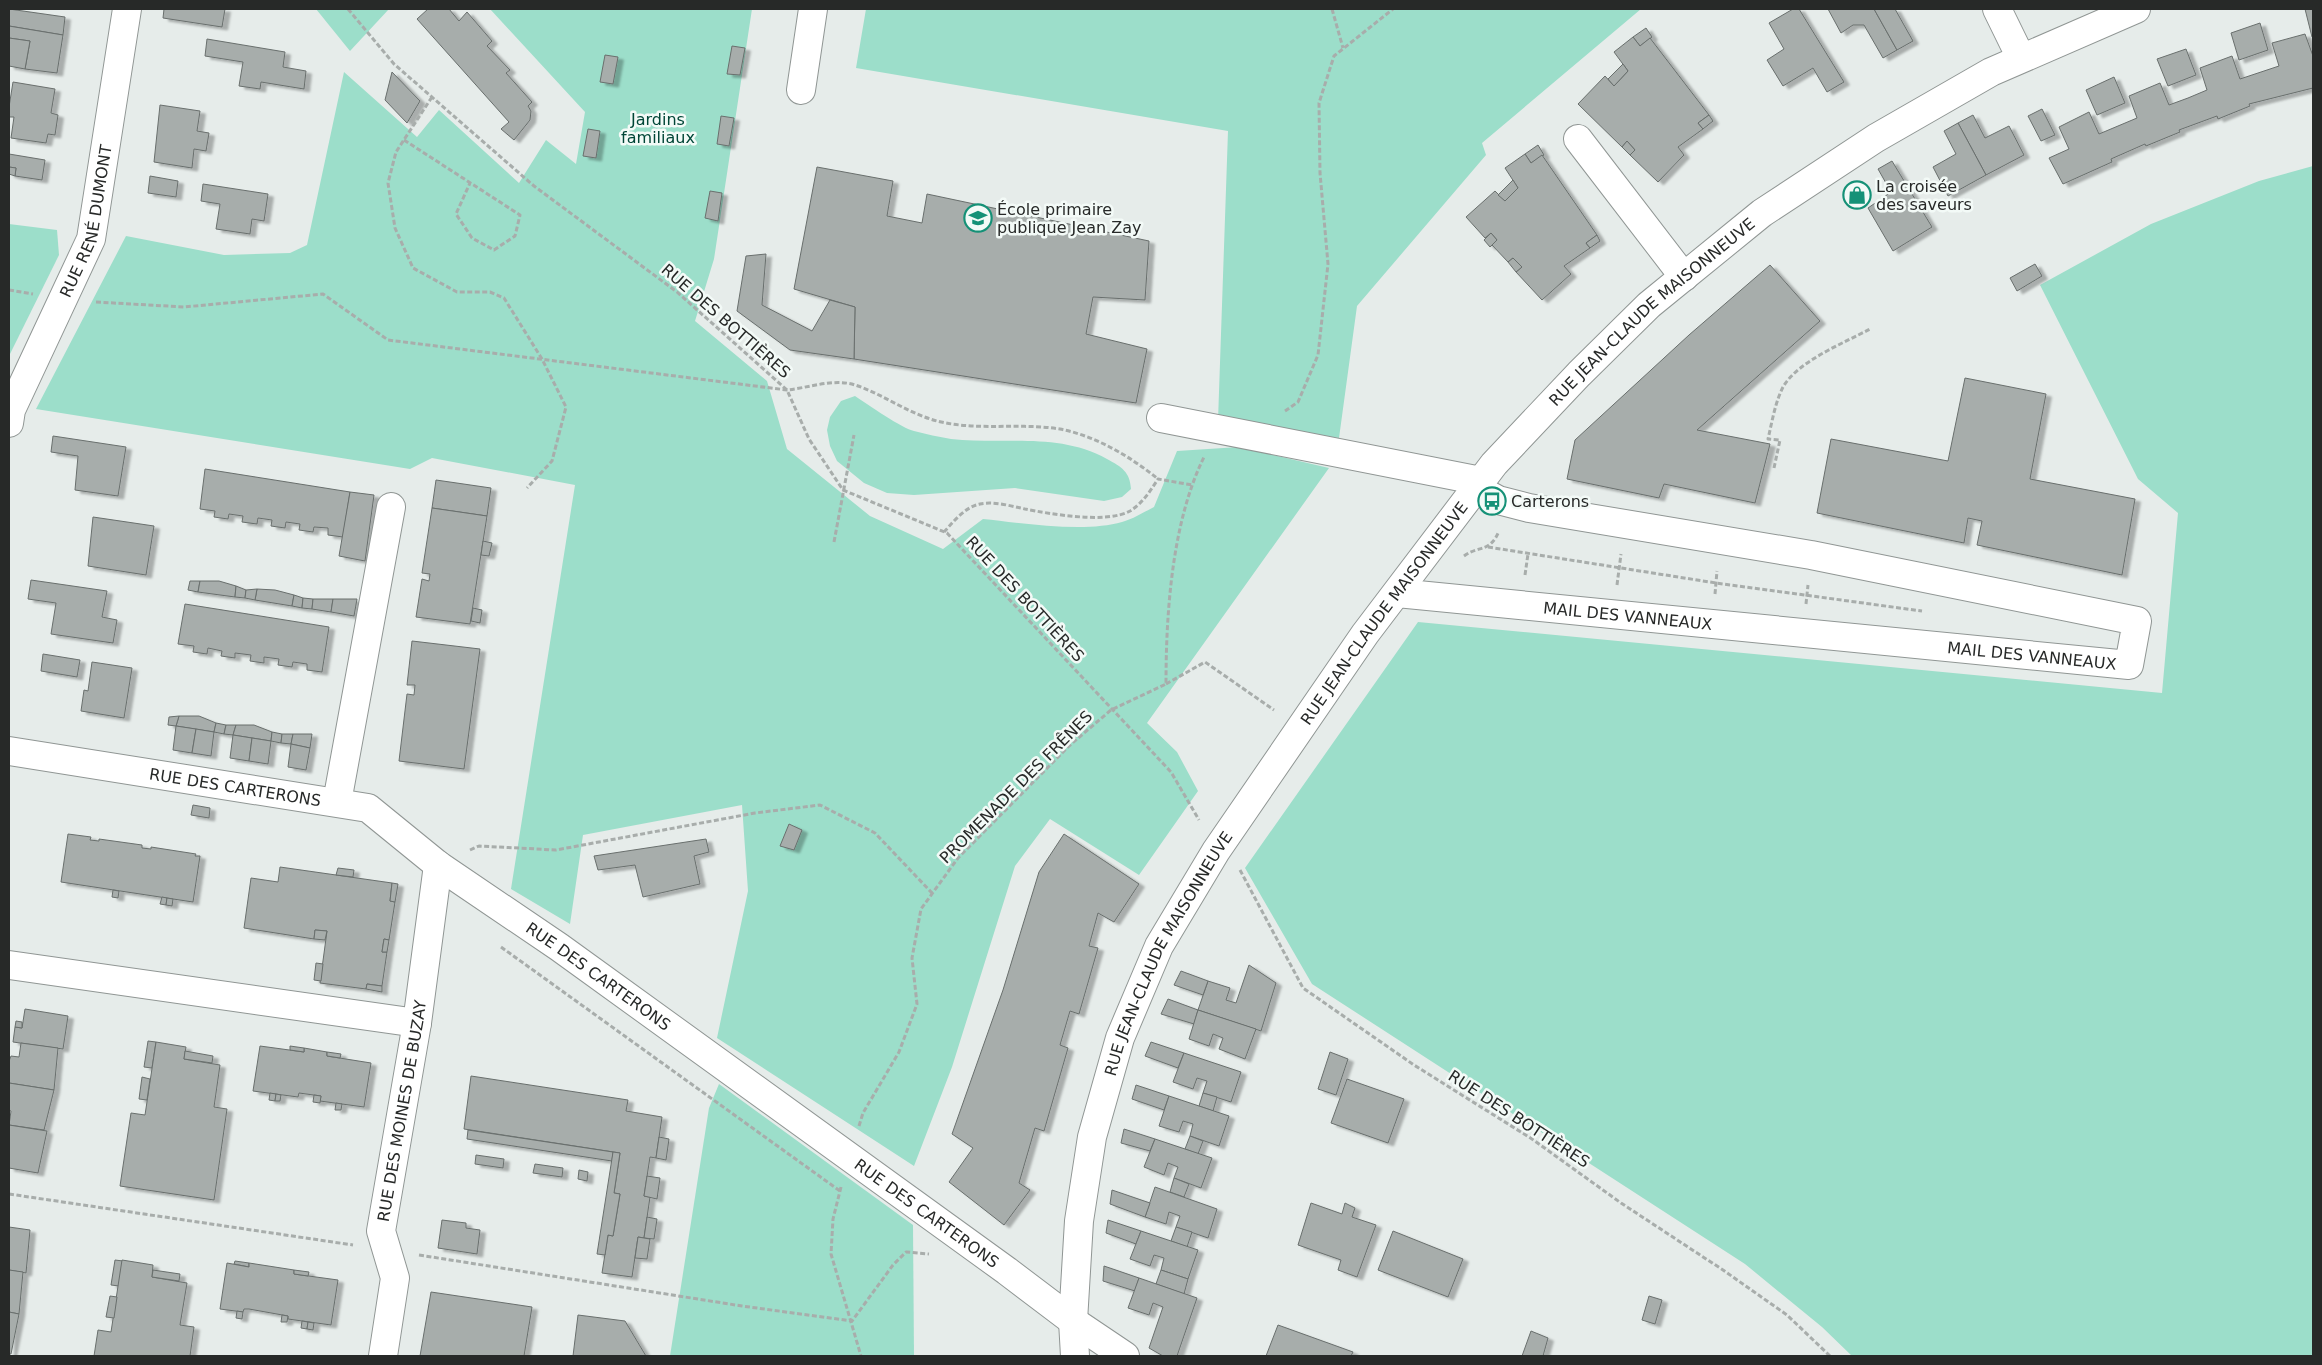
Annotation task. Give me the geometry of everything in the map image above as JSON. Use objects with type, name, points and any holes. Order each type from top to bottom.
[{"type":"street","name":"RUE RENÉ DUMONT","points":[[9,423],[11,410],[91,240],[127,9]]},
{"type":"street","points":[[801,90],[813,9]]},
{"type":"street","points":[[1997,9],[2021,58]]},
{"type":"street","name":"RUE JEAN-CLAUDE MAISONNEUVE","points":[[1075,1356],[1073,1322],[1079,1220],[1092,1137],[1120,1038],[1159,946],[1216,851],[1365,634],[1494,464],[1579,374],[1649,305],[1762,213],[1876,138],[1991,72],[2136,9]]},
{"type":"street","points":[[1578,139],[1684,277]]},
{"type":"street","name":"MAIL DES VANNEAUX","points":[[1161,418],[1423,468],[1479,485],[1507,502],[1811,555],[2137,621],[2129,665],[1397,593]]},
{"type":"street","points":[[337,802],[391,508]]},
{"type":"street","name":"RUE DES CARTERONS","points":[[9,752],[368,808],[438,865],[559,947],[1052,1304],[1073,1322],[1125,1356]]},
{"type":"street","name":"RUE DES MOINES DE BUZAY","points":[[383,1356],[394,1278],[381,1232],[417,1023],[438,865]]},
{"type":"street","points":[[9,965],[417,1023]]},
{"type":"path","name":"RUE DES BOTTIÈRES","points":[[348,9],[394,64],[534,186],[677,292],[787,390],[809,439],[843,490],[944,532],[1052,644],[1170,772],[1199,820]]},
{"type":"path","points":[[1332,9],[1343,48]]},
{"type":"path","points":[[1281,413],[1298,402],[1318,355],[1328,264],[1320,173],[1319,103],[1334,56],[1393,9]]},
{"type":"path","points":[[432,97],[396,152],[388,184],[395,228],[413,268],[458,292],[490,292],[504,298],[542,360],[566,407],[552,461],[527,488]]},
{"type":"path","points":[[404,140],[520,215],[515,236],[494,250],[472,238],[456,214],[470,183]]},
{"type":"path","points":[[9,290],[64,300],[184,308],[323,294],[388,340],[787,390],[828,383],[854,384],[920,416],[946,423],[1061,430],[1095,441],[1137,462],[1158,479],[1192,486]]},
{"type":"path","points":[[1774,468],[1780,440],[1768,439],[1776,406],[1784,386],[1796,371],[1870,329]]},
{"type":"path","points":[[1166,684],[1166,620],[1172,576],[1192,486],[1217,430]]},
{"type":"path","points":[[834,542],[854,435]]},
{"type":"path","points":[[944,532],[960,514],[979,504],[997,503],[1059,516],[1115,516],[1131,510],[1148,494],[1158,479]]},
{"type":"path","points":[[1488,547],[1495,541],[1501,527],[1507,502]]},
{"type":"path","points":[[1614,615],[1626,524]]},
{"type":"path","points":[[1711,624],[1721,540]]},
{"type":"path","points":[[1450,598],[1453,573],[1460,559],[1469,552],[1488,547],[1716,583],[1807,594],[1926,612]]},
{"type":"path","points":[[1803,634],[1811,555]]},
{"type":"path","name":"PROMENADE DES FRÊNES","points":[[861,1356],[852,1320],[831,1254],[833,1219],[848,1156],[863,1113],[898,1052],[917,1004],[912,958],[921,909],[958,858],[1069,746],[1111,710],[1166,684],[1205,662],[1274,710]]},
{"type":"path","points":[[438,865],[479,846],[556,850],[755,813],[820,805],[875,833],[932,893]]},
{"type":"path","name":"RUE DES BOTTIÈRES","points":[[1238,867],[1303,988],[1414,1065],[1532,1140],[1621,1203],[1723,1270],[1787,1315],[1830,1356]]},
{"type":"path","points":[[497,945],[840,1191]]},
{"type":"path","points":[[9,1194],[387,1250],[742,1306],[852,1320],[893,1265],[906,1252],[930,1254]]},
{"type":"green space","points":[[316,9],[389,9],[350,51]]},
{"type":"green space","name":"Jardins familiaux","points":[[490,9],[752,9],[714,259],[695,321],[767,381],[787,449],[870,516],[943,549],[983,519],[1034,525],[1090,527],[1130,519],[1154,507],[1177,451],[1239,447],[1329,468],[1147,723],[1177,752],[1198,791],[1139,875],[1050,819],[1015,866],[952,1067],[914,1166],[717,1038],[748,891],[742,805],[583,835],[570,924],[511,889],[575,485],[432,458],[410,469],[36,409],[126,236],[224,255],[290,253],[307,245],[344,72],[417,137],[439,110],[519,183],[546,140],[576,164],[585,112]]},
{"type":"green space","points":[[866,9],[1641,9],[1482,143],[1486,155],[1357,306],[1339,438],[1218,421],[1228,131],[856,68]]},
{"type":"green space","points":[[2313,166],[2313,1356],[1852,1356],[1822,1327],[1745,1264],[1312,984],[1245,868],[1418,622],[2162,693],[2178,513],[2138,479],[2040,285],[2151,224],[2259,181]]},
{"type":"green space","points":[[9,224],[57,230],[59,255],[9,356]]},
{"type":"green space","points":[[855,396],[902,426],[923,433],[951,439],[1050,442],[1070,445],[1088,451],[1107,459],[1121,468],[1129,478],[1131,489],[1122,497],[1104,501],[1015,488],[914,495],[887,493],[864,483],[837,461],[830,446],[827,430],[830,417],[841,401]]},
{"type":"green space","points":[[719,1084],[913,1225],[914,1356],[670,1356],[709,1108]]},
{"type":"building","points":[[9,9],[65,17],[63,35],[9,26]]},
{"type":"building","points":[[164,9],[225,9],[222,27],[163,18]]},
{"type":"building","points":[[428,9],[449,9],[459,21],[467,12],[492,41],[487,46],[510,70],[506,73],[532,102],[528,106],[531,111],[530,120],[514,140],[501,129],[509,122],[417,19]]},
{"type":"building","points":[[1793,9],[1799,9],[1844,82],[1827,92],[1813,68],[1783,86],[1767,60],[1784,49],[1769,23]]},
{"type":"building","points":[[1828,9],[1874,9],[1897,50],[1883,58],[1864,25],[1853,25],[1841,33]]},
{"type":"building","points":[[1874,9],[1895,9],[1913,41],[1897,50]]},
{"type":"building","points":[[2305,9],[2313,9],[2313,37],[2312,37]]},
{"type":"building","points":[[2260,23],[2268,50],[2239,60],[2231,33]]},
{"type":"building","points":[[9,26],[63,35],[57,73],[25,69],[30,41],[9,38]]},
{"type":"building","points":[[1646,28],[1652,37],[1640,46],[1633,37]]},
{"type":"building","points":[[2305,34],[2313,56],[2313,88],[2249,104],[2250,106],[2218,119],[2217,116],[2179,130],[2180,132],[2146,146],[2145,144],[2111,159],[2112,162],[2063,184],[2049,158],[2069,149],[2059,127],[2089,112],[2099,134],[2137,118],[2129,96],[2160,83],[2169,105],[2188,98],[2207,90],[2200,68],[2232,56],[2240,79],[2279,66],[2272,43]]},
{"type":"building","points":[[1633,37],[1640,46],[1650,38],[1709,115],[1698,123],[1703,129],[1678,147],[1684,155],[1658,182],[1630,155],[1635,150],[1627,141],[1622,147],[1578,104],[1605,76],[1614,86],[1628,71],[1614,52]]},
{"type":"building","points":[[9,38],[30,41],[25,69],[9,66]]},
{"type":"building","points":[[207,39],[285,52],[283,67],[306,71],[304,89],[261,82],[260,89],[239,86],[243,62],[205,56]]},
{"type":"building","points":[[732,46],[745,48],[740,75],[727,74]]},
{"type":"building","points":[[2186,49],[2196,75],[2168,86],[2157,59]]},
{"type":"building","points":[[605,55],[618,57],[613,84],[600,82]]},
{"type":"building","points":[[1623,64],[1628,71],[1614,86],[1608,79]]},
{"type":"building","points":[[392,72],[420,101],[407,123],[385,100]]},
{"type":"building","points":[[2114,77],[2125,103],[2097,115],[2086,90]]},
{"type":"building","points":[[13,82],[55,89],[51,113],[58,115],[55,135],[48,134],[46,143],[11,138],[14,117],[9,117],[9,107]]},
{"type":"building","points":[[160,105],[200,111],[197,131],[209,133],[206,151],[194,149],[192,168],[154,162]]},
{"type":"building","points":[[2042,109],[2055,135],[2041,141],[2028,116]]},
{"type":"building","points":[[1709,115],[1713,121],[1703,129],[1698,123]]},
{"type":"building","points":[[1973,115],[1985,138],[2009,126],[2024,155],[1986,175],[1958,123]]},
{"type":"building","points":[[721,116],[734,118],[729,146],[717,144]]},
{"type":"building","points":[[1958,123],[1986,175],[1948,196],[1933,167],[1956,154],[1944,131]]},
{"type":"building","points":[[588,129],[600,131],[596,158],[583,156]]},
{"type":"building","points":[[1627,141],[1635,150],[1630,155],[1622,147]]},
{"type":"building","points":[[1538,145],[1544,155],[1531,163],[1525,154]]},
{"type":"building","points":[[9,154],[45,160],[42,180],[15,176],[16,168],[9,167]]},
{"type":"building","points":[[1525,154],[1531,163],[1542,155],[1597,235],[1586,243],[1590,248],[1564,266],[1571,274],[1542,300],[1516,272],[1522,267],[1513,258],[1508,262],[1492,245],[1497,240],[1491,233],[1485,238],[1466,217],[1495,191],[1505,201],[1518,188],[1505,168]]},
{"type":"building","points":[[1892,161],[1932,227],[1893,251],[1868,208],[1891,192],[1878,169]]},
{"type":"building","points":[[9,167],[16,168],[15,176],[9,174]]},
{"type":"building","points":[[817,167],[893,181],[887,216],[922,223],[927,194],[1149,241],[1145,300],[1093,297],[1086,334],[1147,349],[1136,403],[854,359],[855,307],[794,289]]},
{"type":"building","points":[[150,176],[178,181],[176,197],[148,193]]},
{"type":"building","points":[[1513,180],[1518,188],[1505,201],[1498,195]]},
{"type":"building","points":[[203,184],[268,194],[264,221],[252,219],[250,234],[216,229],[220,204],[201,201]]},
{"type":"building","points":[[710,191],[722,193],[718,221],[705,218]]},
{"type":"building","points":[[1491,233],[1497,240],[1490,247],[1484,240]]},
{"type":"building","points":[[1597,235],[1600,241],[1590,248],[1586,243]]},
{"type":"building","points":[[766,254],[762,305],[812,331],[830,300],[855,307],[854,359],[790,350],[737,311],[746,256]]},
{"type":"building","points":[[1513,258],[1522,267],[1516,272],[1508,262]]},
{"type":"building","points":[[2035,264],[2042,276],[2017,291],[2010,278]]},
{"type":"building","points":[[1770,265],[1820,321],[1697,430],[1770,444],[1755,503],[1664,484],[1659,498],[1567,479],[1575,440],[1689,335]]},
{"type":"building","points":[[1965,378],[2046,394],[2030,479],[2135,499],[2122,575],[1977,545],[1982,521],[1968,518],[1964,543],[1817,513],[1831,439],[1948,461]]},
{"type":"building","points":[[53,436],[126,447],[118,496],[75,490],[78,456],[51,452]]},
{"type":"building","points":[[205,469],[350,492],[343,537],[328,535],[328,528],[314,527],[313,532],[299,530],[300,524],[286,522],[285,528],[271,526],[272,520],[258,518],[257,524],[242,522],[243,516],[229,514],[228,519],[214,517],[215,511],[200,509]]},
{"type":"building","points":[[436,480],[491,488],[487,516],[432,508]]},
{"type":"building","points":[[350,492],[374,495],[365,561],[339,556]]},
{"type":"building","points":[[432,508],[487,516],[470,624],[416,617],[422,579],[429,581],[430,574],[422,573]]},
{"type":"building","points":[[93,517],[154,526],[146,575],[88,566]]},
{"type":"building","points":[[483,541],[492,543],[489,556],[481,555]]},
{"type":"building","points":[[31,580],[107,591],[102,617],[117,620],[113,643],[51,634],[56,603],[28,599]]},
{"type":"building","points":[[190,581],[200,581],[198,592],[188,590]]},
{"type":"building","points":[[200,581],[219,581],[236,586],[235,597],[198,592]]},
{"type":"building","points":[[236,586],[246,590],[245,598],[235,597]]},
{"type":"building","points":[[257,589],[275,590],[294,595],[292,606],[255,600]]},
{"type":"building","points":[[257,589],[255,600],[245,598],[246,590]]},
{"type":"building","points":[[294,595],[303,598],[302,608],[292,606]]},
{"type":"building","points":[[303,598],[313,599],[312,609],[302,608]]},
{"type":"building","points":[[313,599],[333,599],[331,612],[312,609]]},
{"type":"building","points":[[333,599],[357,599],[354,616],[331,612]]},
{"type":"building","points":[[185,604],[329,627],[322,672],[307,670],[307,664],[293,662],[292,667],[278,665],[279,659],[264,657],[264,663],[250,661],[251,655],[235,653],[235,658],[221,656],[222,651],[208,648],[207,654],[193,652],[194,646],[178,644]]},
{"type":"building","points":[[473,608],[482,610],[480,623],[471,621]]},
{"type":"building","points":[[412,641],[480,649],[464,769],[399,761],[407,694],[414,695],[415,685],[407,685]]},
{"type":"building","points":[[43,654],[80,660],[77,677],[41,671]]},
{"type":"building","points":[[92,662],[132,668],[124,718],[81,711],[84,690],[88,691]]},
{"type":"building","points":[[179,716],[199,716],[216,723],[214,732],[176,726]]},
{"type":"building","points":[[179,716],[176,726],[168,725],[169,717]]},
{"type":"building","points":[[216,723],[226,725],[224,734],[214,732]]},
{"type":"building","points":[[226,725],[236,725],[233,735],[224,734]]},
{"type":"building","points":[[236,725],[254,725],[272,732],[271,741],[233,735]]},
{"type":"building","points":[[176,726],[196,729],[192,753],[173,750]]},
{"type":"building","points":[[196,729],[214,732],[211,756],[192,753]]},
{"type":"building","points":[[272,732],[282,734],[281,743],[271,741]]},
{"type":"building","points":[[282,734],[293,734],[291,744],[281,743]]},
{"type":"building","points":[[293,734],[312,734],[310,748],[291,744]]},
{"type":"building","points":[[233,735],[252,738],[249,761],[230,758]]},
{"type":"building","points":[[252,738],[271,741],[268,764],[249,761]]},
{"type":"building","points":[[291,744],[310,748],[306,770],[288,767]]},
{"type":"building","points":[[193,805],[210,808],[209,818],[191,815]]},
{"type":"building","points":[[789,824],[802,830],[794,850],[780,846]]},
{"type":"building","points":[[68,834],[91,837],[90,840],[99,841],[99,839],[142,845],[142,848],[151,849],[151,847],[200,856],[193,902],[61,882]]},
{"type":"building","points":[[1064,834],[1139,884],[1114,922],[1098,913],[1089,946],[1098,948],[1079,1014],[1070,1011],[1060,1045],[1068,1048],[1044,1131],[1035,1128],[1019,1183],[1030,1190],[1004,1225],[949,1182],[973,1148],[952,1134],[1003,990],[1039,872]]},
{"type":"building","points":[[706,839],[709,852],[694,856],[700,884],[643,897],[635,865],[598,870],[594,856]]},
{"type":"building","points":[[280,867],[392,883],[390,901],[395,902],[389,940],[384,939],[382,952],[387,952],[382,986],[367,984],[366,989],[320,983],[327,931],[315,930],[314,939],[244,928],[251,878],[278,882]]},
{"type":"building","points":[[338,868],[354,870],[353,877],[336,875]]},
{"type":"building","points":[[392,883],[398,884],[395,902],[390,901]]},
{"type":"building","points":[[113,890],[119,891],[118,898],[112,897]]},
{"type":"building","points":[[162,897],[167,898],[166,905],[160,904]]},
{"type":"building","points":[[167,898],[173,899],[172,906],[166,905]]},
{"type":"building","points":[[315,930],[327,931],[325,940],[314,939]]},
{"type":"building","points":[[384,939],[389,940],[387,952],[382,952]]},
{"type":"building","points":[[316,963],[323,964],[321,981],[314,980]]},
{"type":"building","points":[[1249,965],[1276,983],[1261,1031],[1198,1010],[1208,981],[1230,988],[1226,1000],[1236,1003]]},
{"type":"building","points":[[1181,971],[1208,981],[1203,995],[1174,985]]},
{"type":"building","points":[[367,984],[382,986],[382,992],[366,989]]},
{"type":"building","points":[[1168,999],[1198,1010],[1194,1024],[1161,1014]]},
{"type":"building","points":[[25,1009],[68,1016],[63,1049],[13,1042],[15,1027],[22,1028]]},
{"type":"building","points":[[1198,1010],[1256,1029],[1245,1059],[1219,1049],[1223,1038],[1213,1034],[1209,1046],[1189,1039]]},
{"type":"building","points":[[16,1021],[22,1022],[22,1028],[15,1027]]},
{"type":"building","points":[[148,1041],[156,1042],[152,1068],[144,1067]]},
{"type":"building","points":[[156,1042],[186,1047],[184,1059],[220,1065],[214,1107],[227,1109],[214,1200],[120,1186],[131,1113],[145,1115]]},
{"type":"building","points":[[1151,1042],[1184,1053],[1178,1068],[1145,1056]]},
{"type":"building","points":[[21,1043],[58,1048],[54,1090],[9,1083],[9,1061],[11,1056],[19,1057]]},
{"type":"building","points":[[260,1046],[304,1052],[304,1048],[327,1052],[327,1056],[371,1063],[364,1107],[320,1101],[321,1096],[299,1093],[298,1097],[253,1091]]},
{"type":"building","points":[[290,1046],[304,1048],[304,1052],[290,1050]]},
{"type":"building","points":[[185,1051],[213,1056],[212,1063],[184,1059]]},
{"type":"building","points":[[327,1052],[341,1054],[340,1058],[327,1056]]},
{"type":"building","points":[[1330,1052],[1348,1059],[1336,1095],[1318,1089]]},
{"type":"building","points":[[1184,1053],[1241,1072],[1231,1102],[1203,1093],[1207,1081],[1197,1078],[1193,1089],[1173,1082]]},
{"type":"building","points":[[471,1076],[628,1100],[626,1111],[662,1117],[656,1158],[650,1157],[644,1196],[650,1197],[644,1238],[638,1237],[632,1277],[602,1273],[608,1235],[613,1236],[620,1194],[614,1193],[620,1153],[464,1129]]},
{"type":"building","points":[[142,1077],[150,1079],[147,1100],[139,1099]]},
{"type":"building","points":[[1347,1079],[1404,1099],[1388,1143],[1331,1123]]},
{"type":"building","points":[[9,1083],[54,1090],[44,1130],[9,1125],[11,1111],[9,1110]]},
{"type":"building","points":[[1136,1085],[1169,1096],[1164,1110],[1132,1099]]},
{"type":"building","points":[[270,1093],[276,1094],[275,1101],[269,1100]]},
{"type":"building","points":[[1203,1093],[1217,1097],[1213,1111],[1199,1106]]},
{"type":"building","points":[[276,1094],[281,1095],[280,1101],[275,1101]]},
{"type":"building","points":[[314,1095],[321,1096],[320,1103],[313,1102]]},
{"type":"building","points":[[1169,1096],[1229,1116],[1219,1146],[1190,1136],[1193,1124],[1183,1121],[1179,1132],[1159,1126]]},
{"type":"building","points":[[336,1103],[342,1104],[341,1110],[335,1110]]},
{"type":"building","points":[[9,1125],[47,1131],[38,1173],[9,1168]]},
{"type":"building","points":[[1124,1129],[1155,1139],[1150,1151],[1121,1143]]},
{"type":"building","points":[[468,1130],[613,1152],[612,1161],[467,1139]]},
{"type":"building","points":[[1190,1136],[1203,1141],[1198,1154],[1185,1149]]},
{"type":"building","points":[[659,1137],[669,1139],[666,1160],[656,1158]]},
{"type":"building","points":[[1155,1139],[1212,1158],[1201,1188],[1174,1178],[1178,1167],[1168,1163],[1164,1175],[1144,1167]]},
{"type":"building","points":[[613,1152],[620,1153],[614,1193],[620,1194],[613,1236],[608,1235],[605,1255],[597,1254]]},
{"type":"building","points":[[476,1155],[504,1159],[503,1168],[475,1164]]},
{"type":"building","points":[[535,1164],[563,1168],[562,1177],[533,1173]]},
{"type":"building","points":[[579,1170],[588,1172],[587,1181],[578,1179]]},
{"type":"building","points":[[647,1176],[660,1178],[657,1199],[644,1196]]},
{"type":"building","points":[[1174,1178],[1189,1184],[1184,1197],[1170,1192]]},
{"type":"building","points":[[1155,1187],[1217,1209],[1208,1238],[1176,1227],[1180,1216],[1169,1212],[1166,1224],[1145,1217]]},
{"type":"building","points":[[1112,1190],[1150,1203],[1145,1217],[1110,1204]]},
{"type":"building","points":[[1311,1203],[1342,1214],[1345,1203],[1355,1208],[1352,1217],[1376,1225],[1357,1277],[1338,1270],[1341,1260],[1298,1245]]},
{"type":"building","points":[[647,1217],[657,1219],[654,1239],[644,1238]]},
{"type":"building","points":[[442,1220],[466,1223],[466,1228],[480,1230],[477,1254],[438,1248]]},
{"type":"building","points":[[1108,1220],[1141,1231],[1136,1244],[1106,1233]]},
{"type":"building","points":[[9,1227],[30,1230],[26,1273],[9,1270]]},
{"type":"building","points":[[1176,1227],[1192,1232],[1187,1247],[1171,1241]]},
{"type":"building","points":[[1141,1231],[1198,1250],[1188,1279],[1161,1270],[1164,1258],[1154,1255],[1150,1266],[1130,1259]]},
{"type":"building","points":[[1393,1231],[1463,1259],[1448,1297],[1378,1270]]},
{"type":"building","points":[[638,1237],[650,1239],[647,1259],[635,1258]]},
{"type":"building","points":[[115,1260],[123,1261],[119,1286],[111,1285]]},
{"type":"building","points":[[122,1260],[153,1265],[152,1277],[187,1283],[180,1325],[194,1327],[190,1356],[94,1356],[98,1330],[111,1332]]},
{"type":"building","points":[[235,1261],[249,1263],[249,1267],[234,1264]]},
{"type":"building","points":[[227,1263],[249,1267],[249,1263],[294,1270],[294,1274],[338,1280],[331,1325],[288,1319],[288,1316],[249,1309],[244,1309],[243,1312],[220,1309]]},
{"type":"building","points":[[1104,1266],[1139,1278],[1135,1291],[1103,1281]]},
{"type":"building","points":[[9,1270],[23,1272],[19,1314],[9,1312]]},
{"type":"building","points":[[153,1270],[180,1274],[179,1281],[152,1277]]},
{"type":"building","points":[[294,1270],[309,1272],[308,1276],[294,1274]]},
{"type":"building","points":[[1161,1270],[1188,1279],[1184,1294],[1156,1284]]},
{"type":"building","points":[[1139,1278],[1197,1298],[1177,1356],[1163,1356],[1149,1348],[1163,1307],[1153,1303],[1149,1315],[1128,1308]]},
{"type":"building","points":[[431,1292],[532,1307],[524,1356],[420,1356]]},
{"type":"building","points":[[110,1296],[117,1297],[114,1318],[106,1317]]},
{"type":"building","points":[[1649,1296],[1662,1300],[1655,1324],[1642,1320]]},
{"type":"building","points":[[237,1311],[243,1312],[242,1319],[236,1318]]},
{"type":"building","points":[[9,1312],[19,1314],[11,1354],[9,1354]]},
{"type":"building","points":[[282,1315],[288,1316],[287,1322],[281,1322]]},
{"type":"building","points":[[578,1315],[625,1321],[646,1356],[573,1356]]},
{"type":"building","points":[[302,1321],[308,1322],[307,1329],[301,1328]]},
{"type":"building","points":[[308,1322],[314,1323],[313,1330],[307,1329]]},
{"type":"building","points":[[1278,1325],[1353,1352],[1351,1356],[1266,1356]]},
{"type":"building","points":[[1531,1331],[1548,1338],[1543,1356],[1522,1356]]},
{"type":"place","name":"La croisée des saveurs","points":[[1857,195]]},
{"type":"place","name":"École primaire publique Jean Zay","points":[[978,218]]},
{"type":"place","name":"Carterons","points":[[1492,501]]}]
